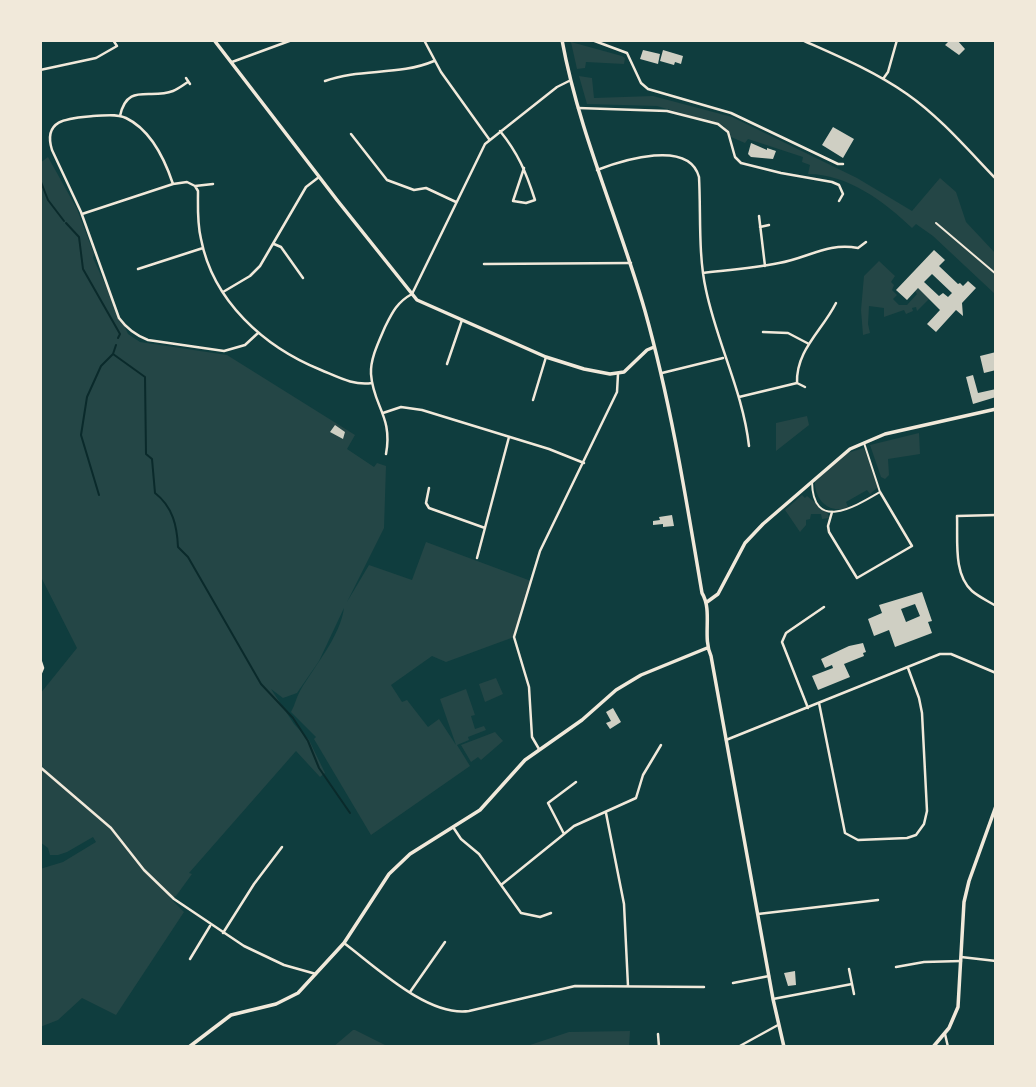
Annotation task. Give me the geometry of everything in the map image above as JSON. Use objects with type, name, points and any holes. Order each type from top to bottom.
[{"type":"street","points":[[113,40],[120,50]]},
{"type":"street","points":[[214,40],[412,294],[428,306],[545,357],[610,374],[618,374],[632,366],[647,350],[654,347]]},
{"type":"street","points":[[232,62],[292,40]]},
{"type":"street","points":[[424,40],[434,61],[489,139]]},
{"type":"street","points":[[562,40],[569,81],[597,170],[631,263],[662,373],[702,593],[707,602],[707,649],[711,656],[747,867],[785,1047]]},
{"type":"street","points":[[592,40],[627,53],[642,85],[648,89],[731,113],[843,164]]},
{"type":"street","points":[[802,40],[859,65],[914,99],[996,179]]},
{"type":"street","points":[[883,79],[888,72],[897,40]]},
{"type":"street","points":[[40,70],[102,56],[117,46]]},
{"type":"street","points":[[325,81],[342,75],[416,69],[434,61]]},
{"type":"street","points":[[120,116],[124,102],[132,96],[170,92],[188,81]]},
{"type":"street","points":[[386,454],[389,434],[372,383],[372,362],[382,334],[396,306],[412,294],[489,139],[557,86],[569,81]]},
{"type":"street","points":[[578,108],[667,111],[718,124],[728,132],[735,157],[741,163],[832,182],[843,194],[839,201]]},
{"type":"street","points":[[173,184],[155,145],[134,123],[120,116],[68,118],[52,129],[50,146],[82,214],[119,318],[138,336],[148,340],[224,351],[245,345],[258,333]]},
{"type":"street","points":[[499,131],[516,151],[524,168],[535,200],[521,204],[513,201],[524,168]]},
{"type":"street","points":[[351,134],[387,180],[414,190],[426,188],[456,202]]},
{"type":"street","points":[[597,170],[626,160],[658,157],[678,156],[691,162],[699,177],[704,273],[709,302],[724,357],[746,420],[749,446]]},
{"type":"street","points":[[223,292],[255,271],[274,244],[306,187],[319,177]]},
{"type":"street","points":[[82,214],[173,184],[213,184]]},
{"type":"street","points":[[195,186],[198,191],[203,248],[211,272],[243,319],[293,357],[317,369],[356,384],[372,383]]},
{"type":"street","points":[[759,216],[765,266]]},
{"type":"street","points":[[760,227],[769,225]]},
{"type":"street","points":[[704,273],[783,263],[824,247],[858,248],[866,242]]},
{"type":"street","points":[[274,244],[281,247],[303,278]]},
{"type":"street","points":[[138,270],[203,248]]},
{"type":"street","points":[[858,248],[859,253]]},
{"type":"street","points":[[484,264],[631,263]]},
{"type":"street","points":[[797,383],[798,365],[836,303]]},
{"type":"street","points":[[447,364],[462,320]]},
{"type":"street","points":[[763,332],[788,333],[809,344]]},
{"type":"street","points":[[533,400],[545,357]]},
{"type":"street","points":[[662,373],[724,357]]},
{"type":"street","points":[[539,749],[532,737],[529,687],[514,637],[540,551],[617,392],[618,374]]},
{"type":"street","points":[[739,397],[797,383],[805,387]]},
{"type":"street","points":[[383,413],[401,407],[413,408],[568,455],[584,463]]},
{"type":"street","points":[[707,602],[718,594],[745,543],[844,454],[863,442],[885,434],[996,409]]},
{"type":"street","points":[[477,558],[509,437]]},
{"type":"street","points":[[429,488],[426,503],[429,508],[485,528]]},
{"type":"street","points":[[832,512],[829,532],[857,578],[912,545],[880,492]]},
{"type":"street","points":[[996,515],[957,516],[962,578],[972,591],[996,606]]},
{"type":"street","points":[[808,708],[783,645],[783,638],[786,633],[824,607]]},
{"type":"street","points":[[189,1047],[231,1015],[276,1004],[292,996],[344,943],[389,874],[422,845],[480,810],[525,760],[539,749],[582,720],[623,685],[652,670],[707,649]]},
{"type":"street","points":[[726,740],[940,654],[948,653],[996,673]]},
{"type":"street","points":[[40,659],[43,668],[40,674]]},
{"type":"street","points":[[819,704],[845,833],[858,840],[910,838],[922,828],[927,811],[921,705],[908,667]]},
{"type":"street","points":[[501,885],[564,834],[587,819],[636,798],[643,775],[661,745]]},
{"type":"street","points":[[40,767],[111,828],[144,870],[174,899],[244,946],[284,965],[316,974]]},
{"type":"street","points":[[564,834],[548,803],[576,782]]},
{"type":"street","points":[[933,1047],[945,1034],[958,1006],[962,922],[967,892],[996,806]]},
{"type":"street","points":[[606,813],[624,904],[628,986]]},
{"type":"street","points":[[453,827],[461,839],[479,854],[521,913],[540,917],[551,913]]},
{"type":"street","points":[[223,933],[254,884],[282,847]]},
{"type":"street","points":[[758,914],[878,900]]},
{"type":"street","points":[[190,959],[211,925]]},
{"type":"street","points":[[410,992],[445,942]]},
{"type":"street","points":[[344,943],[410,992],[435,1007],[457,1012],[575,986],[704,988]]},
{"type":"street","points":[[896,967],[961,959],[996,961]]},
{"type":"street","points":[[849,969],[853,994]]},
{"type":"street","points":[[733,983],[769,976]]},
{"type":"street","points":[[773,999],[852,984]]},
{"type":"street","points":[[738,1047],[779,1025]]},
{"type":"street","points":[[657,1034],[659,1047]]},
{"type":"street","points":[[945,1034],[948,1047]]},
{"type":"lane","points":[[812,481],[813,496],[822,507],[832,512],[849,510],[880,492],[863,442]]},
{"type":"path","points":[[936,223],[996,274]]},
{"type":"shaded area","points":[[571,42],[622,56],[625,58],[624,64],[586,62],[585,68],[577,69]]},
{"type":"shaded area","points":[[579,76],[592,78],[594,98],[653,96],[732,117],[857,178],[912,211],[940,178],[956,192],[966,222],[996,254],[996,295],[933,236],[916,224],[912,228],[877,199],[851,184],[823,175],[808,174],[810,165],[802,162],[803,157],[748,139],[745,143],[731,137],[724,126],[657,106],[587,104]]},
{"type":"shaded area","points":[[48,157],[77,209],[94,254],[93,258],[128,334],[140,342],[227,355],[355,435],[347,449],[374,467],[377,463],[386,466],[384,528],[347,602],[369,565],[412,580],[426,542],[531,581],[514,637],[446,662],[432,656],[391,685],[402,702],[407,700],[428,727],[439,719],[456,745],[440,699],[466,689],[475,715],[471,716],[475,729],[484,726],[486,730],[457,745],[470,766],[371,835],[314,739],[316,737],[291,712],[317,664],[297,693],[283,698],[271,689],[294,724],[309,740],[325,773],[320,777],[296,751],[189,873],[192,874],[176,896],[170,898],[184,912],[116,1015],[82,998],[58,1020],[40,1027],[40,869],[63,862],[96,842],[93,837],[67,852],[50,855],[48,848],[40,842],[40,694],[77,648],[40,575],[40,163]],"holes":[[[344,608],[338,630],[320,660]]]},
{"type":"shaded area","points":[[879,261],[895,276],[891,282],[894,285],[892,290],[897,295],[893,299],[899,305],[907,305],[917,294],[915,291],[918,288],[929,299],[917,311],[916,307],[906,314],[904,310],[884,317],[884,308],[869,306],[870,333],[863,335],[861,310],[864,276]]},
{"type":"shaded area","points":[[807,416],[809,425],[776,451],[776,423]]},
{"type":"shaded area","points":[[919,433],[920,454],[888,459],[889,475],[885,479],[881,477],[870,445]]},
{"type":"shaded area","points":[[864,448],[878,487],[870,494],[867,490],[846,502],[848,507],[835,509],[824,504],[817,494],[815,481],[847,453]]},
{"type":"shaded area","points":[[802,495],[827,512],[829,518],[822,519],[821,514],[811,514],[800,532],[785,510]]},
{"type":"shaded area","points":[[496,678],[503,694],[485,702],[479,684]]},
{"type":"shaded area","points":[[495,732],[503,741],[481,760],[478,757],[471,762],[461,745]]},
{"type":"shaded area","points":[[355,1030],[389,1047],[333,1047]]},
{"type":"shaded area","points":[[630,1031],[629,1047],[524,1047],[569,1032]]},
{"type":"building","points":[[946,40],[957,40],[965,49],[959,55],[945,45],[948,42]]},
{"type":"building","points":[[643,50],[660,54],[658,64],[640,59]]},
{"type":"building","points":[[663,50],[683,56],[681,64],[660,61]]},
{"type":"building","points":[[833,127],[854,139],[843,158],[822,145]]},
{"type":"building","points":[[751,143],[776,151],[773,159],[751,157],[748,154]]},
{"type":"building","points":[[934,250],[945,260],[939,266],[958,284],[963,286],[968,281],[976,288],[962,303],[963,316],[956,310],[936,332],[927,324],[940,310],[918,288],[907,300],[896,290]],"holes":[[[932,274],[952,293],[948,297],[943,293],[939,296],[924,282]]]},
{"type":"building","points":[[996,352],[996,370],[984,373],[980,356]]},
{"type":"building","points":[[973,375],[978,393],[996,389],[996,397],[973,404],[966,377]]},
{"type":"building","points":[[335,425],[345,432],[343,439],[330,432]]},
{"type":"building","points":[[672,515],[674,526],[653,525],[653,521],[660,520],[659,517]]},
{"type":"building","points":[[922,592],[932,621],[928,622],[932,633],[895,647],[889,630],[874,636],[868,619],[882,613],[879,605]],"holes":[[[915,604],[920,616],[906,622],[901,609]]]},
{"type":"building","points":[[863,643],[866,652],[863,653],[864,656],[844,664],[850,677],[818,690],[812,676],[833,668],[832,665],[825,668],[821,659],[849,646]]},
{"type":"building","points":[[613,708],[621,722],[610,729],[606,723],[611,721],[606,712]]},
{"type":"building","points":[[795,971],[796,985],[788,986],[784,973]]},
{"type":"waterway","points":[[40,168],[41,182],[48,200],[64,221]]},
{"type":"waterway","points":[[66,223],[79,237],[83,269],[120,334],[118,338]]},
{"type":"waterway","points":[[116,345],[113,354],[145,377],[146,454],[152,459],[155,493],[166,504],[173,517],[178,547],[188,557],[261,684],[293,718],[308,741],[319,768],[350,813]]},
{"type":"waterway","points":[[99,495],[81,435],[87,397],[101,366],[113,354]]}]
